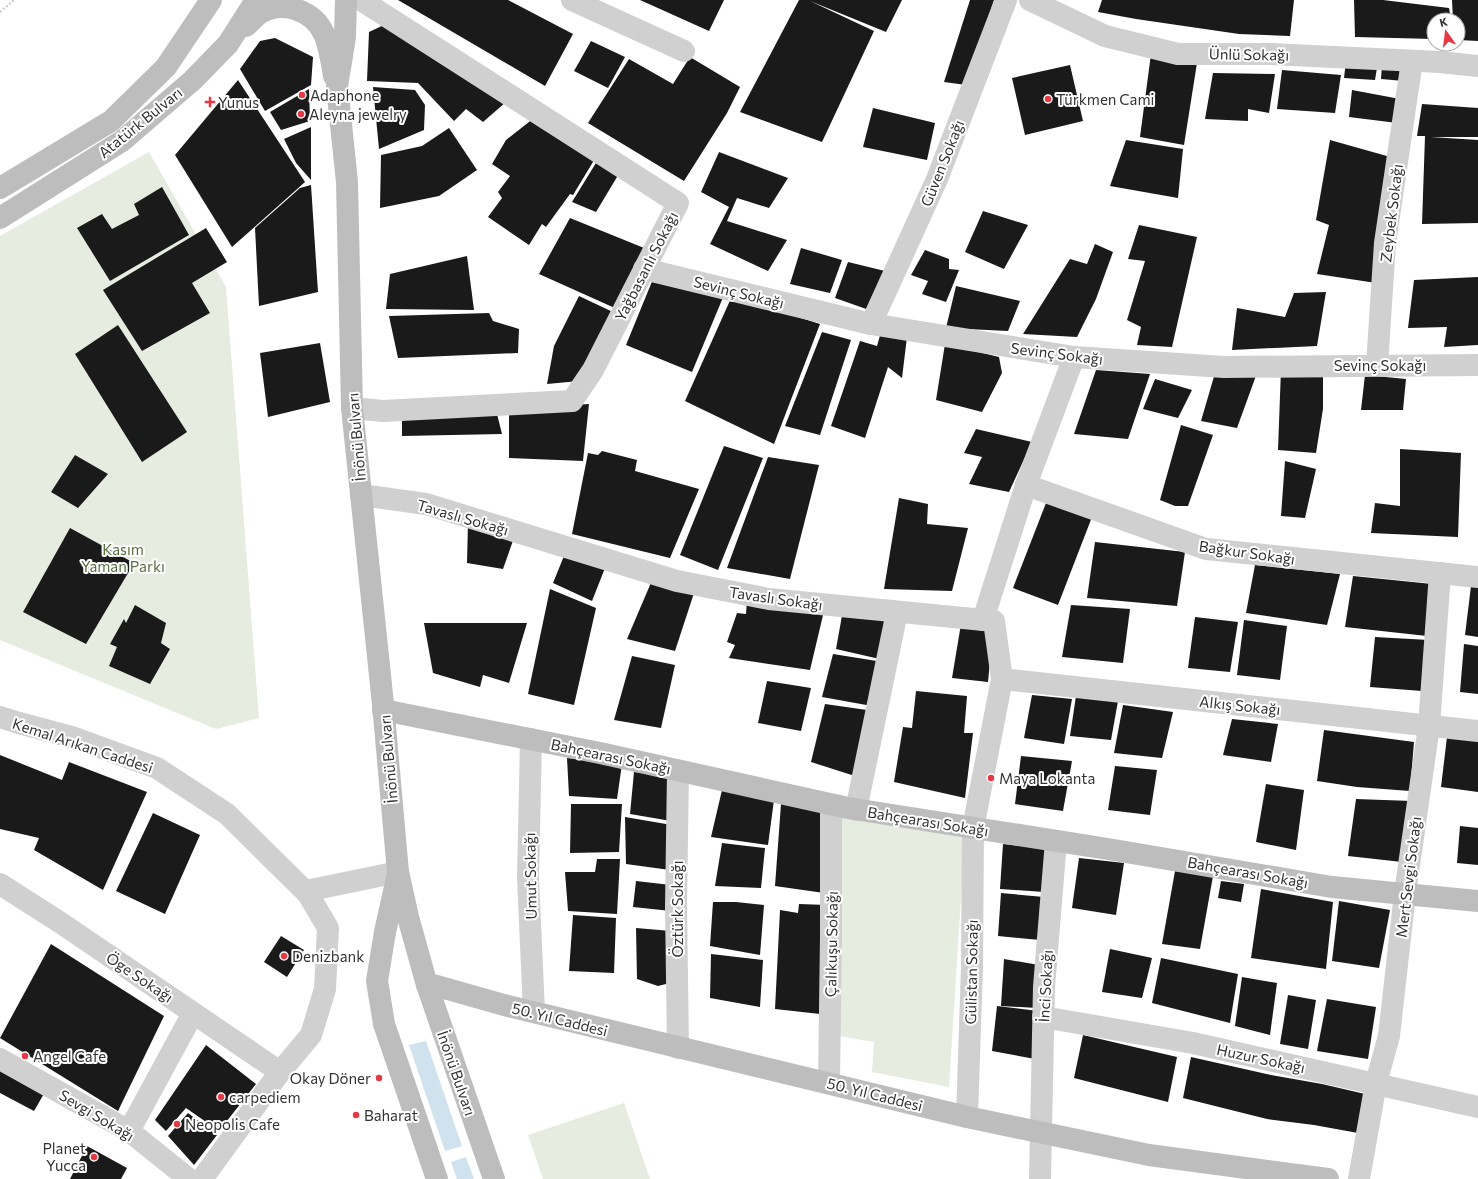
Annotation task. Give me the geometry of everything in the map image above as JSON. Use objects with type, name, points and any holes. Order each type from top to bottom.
[{"type":"street","name":"Atatürk Bulvarı","points":[[0,188],[111,121],[166,67],[211,0]]},
{"type":"street","name":"Atatürk Bulvarı","points":[[0,218],[122,141],[193,80],[228,44],[256,0]]},
{"type":"street","name":"İnönü Bulvarı","points":[[346,0],[345,36],[337,86],[347,182],[352,408],[398,872],[408,917],[426,984],[494,1179]]},
{"type":"street","name":"Yağbasanlı Sokağı","points":[[352,408],[383,411],[572,401],[593,370],[678,203],[361,0]]},
{"type":"street","points":[[572,0],[684,51]]},
{"type":"street","name":"Güven Sokağı","points":[[871,324],[937,179],[1006,0]]},
{"type":"street","name":"Ünlü Sokağı","points":[[1030,0],[1106,36],[1178,54],[1270,54],[1478,66]]},
{"type":"street","points":[[228,44],[261,12],[277,6],[294,8],[306,13],[315,20],[324,34],[337,86]]},
{"type":"street","name":"Zeybek Sokağı","points":[[1377,365],[1385,243],[1412,61]]},
{"type":"street","name":"Sevinç Sokağı","points":[[644,269],[871,324],[1074,357],[1224,367],[1478,365]]},
{"type":"street","points":[[972,828],[1002,679],[994,621],[983,620],[1026,485],[1074,357]]},
{"type":"street","name":"Bağkur Sokağı","points":[[1026,485],[1206,549],[1478,577]]},
{"type":"street","name":"Tavaslı Sokağı","points":[[361,495],[426,504],[677,581],[769,599],[983,620]]},
{"type":"street","name":"Mert Sevgi Sokağı","points":[[1360,1179],[1376,1083],[1389,1036],[1405,893],[1429,726],[1440,573]]},
{"type":"street","points":[[856,810],[897,612]]},
{"type":"street","name":"Alkış Sokağı","points":[[1002,679],[1478,731]]},
{"type":"street","name":"Bahçearası Sokağı","points":[[383,710],[531,739],[856,810],[1332,886],[1478,901]]},
{"type":"street","name":"Kemal Arıkan Caddesi","points":[[0,717],[19,724],[75,738],[157,768],[227,814],[306,891],[328,928],[325,989],[311,1035],[280,1072],[202,1179]]},
{"type":"street","name":"Umut Sokağı","points":[[531,739],[528,878],[534,1012]]},
{"type":"street","name":"Öztürk Sokağı","points":[[678,771],[676,915],[678,1048]]},
{"type":"street","name":"Çalıkuşu Sokağı","points":[[829,1083],[831,805]]},
{"type":"street","name":"Gülistan Sokağı","points":[[968,1117],[972,967],[972,828]]},
{"type":"street","name":"İnci Sokağı","points":[[1040,1179],[1044,987],[1056,841]]},
{"type":"street","points":[[306,891],[398,872]]},
{"type":"street","name":"İnönü Bulvarı","points":[[398,872],[377,981],[380,1005],[384,1024],[437,1179]]},
{"type":"street","name":"Öge Sokağı","points":[[0,884],[61,923],[280,1072]]},
{"type":"street","name":"50. Yıl Caddesi","points":[[426,984],[678,1048],[968,1117],[1148,1155],[1328,1179]]},
{"type":"street","points":[[129,1131],[193,1013]]},
{"type":"street","name":"Huzur Sokağı","points":[[1043,1017],[1193,1043],[1478,1107]]},
{"type":"street","name":"Sevgi Sokağı","points":[[0,1059],[129,1131],[189,1179]]},
{"type":"path","points":[[0,12],[14,0]]},
{"type":"green space","name":"Kasım Yaman Parkı","points":[[149,152],[226,287],[259,718],[216,729],[0,640],[0,236]]},
{"type":"green space","points":[[840,816],[965,835],[949,1087],[872,1072],[874,1042],[838,1036]]},
{"type":"green space","points":[[624,1103],[650,1179],[543,1179],[528,1135]]},
{"type":"water","points":[[426,1041],[462,1146],[445,1151],[409,1045]]},
{"type":"water","points":[[466,1157],[474,1179],[457,1179],[451,1162]]},
{"type":"building","points":[[398,0],[508,0],[573,34],[545,86]]},
{"type":"building","points":[[640,0],[724,0],[709,31]]},
{"type":"building","points":[[799,0],[902,0],[886,32],[810,1],[874,31],[822,142],[740,112]]},
{"type":"building","points":[[970,0],[994,0],[966,85],[944,82]]},
{"type":"building","points":[[1102,0],[1294,0],[1290,36],[1239,34],[1098,12]]},
{"type":"building","points":[[1354,0],[1383,0],[1449,8],[1450,12],[1426,12],[1426,39],[1355,37]]},
{"type":"building","points":[[1452,0],[1478,0],[1478,41],[1466,40],[1466,12],[1453,12]]},
{"type":"building","points":[[386,24],[506,102],[483,122],[466,109],[454,121],[418,83],[367,81],[369,32]]},
{"type":"building","points":[[275,38],[313,57],[311,85],[265,111],[240,69],[260,41]]},
{"type":"building","points":[[591,41],[625,57],[608,88],[574,71]]},
{"type":"building","points":[[1151,54],[1197,63],[1184,145],[1140,137]]},
{"type":"building","points":[[690,57],[740,87],[727,113],[684,181],[588,123],[629,59],[673,84]]},
{"type":"building","points":[[1346,61],[1378,62],[1375,80],[1344,78]]},
{"type":"building","name":"Türkmen Cami","points":[[1070,65],[1083,121],[1025,135],[1012,78]]},
{"type":"building","points":[[1382,65],[1407,66],[1404,81],[1381,79]]},
{"type":"building","points":[[1282,70],[1341,75],[1335,113],[1277,109]]},
{"type":"building","points":[[1213,73],[1275,74],[1269,113],[1248,109],[1248,121],[1205,119]]},
{"type":"building","points":[[238,80],[305,182],[232,247],[175,155]]},
{"type":"building","points":[[373,87],[415,90],[425,105],[424,130],[379,149]]},
{"type":"building","points":[[309,89],[310,121],[281,130],[270,112]]},
{"type":"building","points":[[1352,90],[1400,99],[1397,123],[1349,117]]},
{"type":"building","points":[[1422,104],[1478,108],[1478,137],[1431,137],[1478,140],[1478,223],[1422,224],[1425,136],[1417,136]]},
{"type":"building","points":[[873,108],[935,123],[927,160],[863,147]]},
{"type":"building","points":[[534,118],[596,157],[573,195],[570,194],[546,227],[542,224],[529,245],[488,217],[502,198],[498,192],[510,176],[492,164],[506,140]]},
{"type":"building","points":[[311,127],[311,180],[296,163],[284,139]]},
{"type":"building","points":[[449,128],[477,170],[439,196],[380,208],[381,155],[422,146]]},
{"type":"building","points":[[1126,140],[1183,149],[1178,198],[1110,186]]},
{"type":"building","points":[[1330,140],[1394,158],[1376,283],[1317,274],[1329,225],[1316,220]]},
{"type":"building","points":[[719,152],[788,178],[769,208],[737,198],[727,221],[787,240],[768,271],[710,244],[729,207],[701,192]]},
{"type":"building","points":[[599,158],[620,172],[596,212],[572,202]]},
{"type":"building","points":[[311,185],[318,292],[259,306],[255,228],[300,188]]},
{"type":"building","points":[[162,187],[189,235],[110,281],[77,228],[102,214],[112,229],[139,215],[134,204]]},
{"type":"building","points":[[983,211],[1028,225],[1004,269],[965,252]]},
{"type":"building","points":[[570,218],[649,250],[617,309],[539,274]]},
{"type":"building","points":[[1139,225],[1197,237],[1172,347],[1137,345],[1141,327],[1127,320],[1145,261],[1128,259]]},
{"type":"building","points":[[206,228],[227,262],[192,283],[210,313],[142,351],[103,290]]},
{"type":"building","points":[[1095,244],[1113,252],[1096,299],[1077,337],[1023,334],[1070,259],[1087,264]]},
{"type":"building","points":[[801,248],[842,260],[830,293],[790,284]]},
{"type":"building","points":[[925,250],[949,259],[949,269],[959,270],[946,302],[922,294],[928,281],[911,275]]},
{"type":"building","points":[[467,256],[474,310],[386,309],[390,274]]},
{"type":"building","points":[[848,262],[885,271],[869,310],[835,298]]},
{"type":"building","points":[[1478,277],[1478,345],[1444,347],[1447,327],[1408,328],[1414,280]]},
{"type":"building","points":[[653,279],[724,295],[692,372],[626,345]]},
{"type":"building","points":[[956,286],[1020,301],[1008,331],[946,328]]},
{"type":"building","points":[[1326,292],[1317,346],[1232,350],[1237,308],[1285,317],[1294,293]]},
{"type":"building","points":[[579,296],[615,313],[579,381],[547,384],[554,346]]},
{"type":"building","points":[[732,296],[820,324],[774,444],[685,401]]},
{"type":"building","points":[[489,313],[493,321],[519,329],[518,353],[398,358],[389,316]]},
{"type":"building","points":[[118,325],[187,432],[142,462],[75,354]]},
{"type":"building","points":[[822,332],[851,340],[820,435],[785,426]]},
{"type":"building","points":[[881,332],[907,337],[902,378],[888,367],[865,438],[831,426],[860,341],[877,346]]},
{"type":"building","points":[[320,343],[330,402],[268,417],[260,353]]},
{"type":"building","points":[[945,344],[999,357],[1002,373],[982,412],[936,400]]},
{"type":"building","points":[[1281,369],[1323,372],[1323,409],[1316,453],[1278,450]]},
{"type":"building","points":[[1096,370],[1150,374],[1128,439],[1074,434]]},
{"type":"building","points":[[1215,373],[1257,373],[1237,428],[1201,421]]},
{"type":"building","points":[[1365,375],[1406,379],[1403,410],[1361,410]]},
{"type":"building","points":[[1155,379],[1192,390],[1178,418],[1143,409]]},
{"type":"building","points":[[589,404],[583,461],[509,458],[509,409]]},
{"type":"building","points":[[496,410],[502,434],[402,436],[402,415]]},
{"type":"building","points":[[1181,425],[1213,435],[1188,506],[1175,506],[1160,500]]},
{"type":"building","points":[[976,429],[1032,442],[1009,492],[969,484],[982,457],[964,453]]},
{"type":"building","points":[[724,446],[763,458],[718,570],[680,555]]},
{"type":"building","points":[[1400,449],[1461,453],[1458,537],[1371,533],[1375,503],[1400,506]]},
{"type":"building","points":[[602,451],[637,460],[635,471],[699,489],[670,558],[572,534],[588,453],[598,455]]},
{"type":"building","points":[[75,455],[108,474],[78,508],[51,492]]},
{"type":"building","points":[[768,457],[819,465],[790,579],[727,568]]},
{"type":"building","points":[[1285,461],[1316,469],[1305,518],[1281,516]]},
{"type":"building","points":[[899,498],[928,504],[927,524],[968,528],[952,591],[884,589]]},
{"type":"building","points":[[1046,503],[1092,517],[1058,605],[1013,588]]},
{"type":"building","points":[[468,522],[515,535],[503,569],[467,563]]},
{"type":"building","points":[[70,528],[134,563],[86,644],[23,612]]},
{"type":"building","points":[[1095,542],[1185,552],[1177,606],[1087,598]]},
{"type":"building","points":[[566,551],[607,563],[592,601],[553,583]]},
{"type":"building","points":[[1255,565],[1340,574],[1327,625],[1246,613]]},
{"type":"building","points":[[1353,576],[1432,584],[1427,636],[1345,627]]},
{"type":"building","points":[[653,578],[695,590],[675,651],[627,639]]},
{"type":"building","points":[[1471,586],[1478,587],[1478,637],[1465,635]]},
{"type":"building","points":[[550,589],[596,608],[574,705],[528,694]]},
{"type":"building","points":[[747,600],[824,611],[810,670],[729,658],[735,645],[727,642],[737,613],[746,614]]},
{"type":"building","points":[[135,605],[166,623],[161,643],[170,649],[150,684],[109,666],[117,647],[110,644],[124,619],[126,623]]},
{"type":"building","points":[[1071,605],[1130,609],[1123,663],[1062,657]]},
{"type":"building","points":[[843,610],[895,614],[884,660],[836,649]]},
{"type":"building","points":[[1195,617],[1238,622],[1230,672],[1188,668]]},
{"type":"building","points":[[1244,620],[1287,626],[1280,680],[1237,675]]},
{"type":"building","points":[[424,623],[527,623],[509,683],[483,675],[480,687],[433,673]]},
{"type":"building","points":[[961,624],[993,629],[988,682],[952,678]]},
{"type":"building","points":[[1375,637],[1429,640],[1422,691],[1370,687]]},
{"type":"building","points":[[1464,644],[1478,646],[1478,694],[1460,692]]},
{"type":"building","points":[[833,654],[883,662],[872,706],[822,697]]},
{"type":"building","points":[[632,656],[675,665],[661,728],[614,720]]},
{"type":"building","points":[[767,681],[811,688],[801,731],[758,723]]},
{"type":"building","points":[[916,691],[967,696],[964,733],[973,733],[965,798],[894,782],[903,727],[912,728]]},
{"type":"building","points":[[1032,695],[1072,699],[1064,744],[1024,738]]},
{"type":"building","points":[[1076,696],[1118,701],[1111,740],[1070,736]]},
{"type":"building","points":[[825,704],[874,711],[858,777],[811,762]]},
{"type":"building","points":[[1123,705],[1173,712],[1162,758],[1114,753]]},
{"type":"building","points":[[1232,719],[1278,724],[1271,762],[1223,755]]},
{"type":"building","points":[[1324,730],[1414,742],[1410,791],[1357,787],[1317,781]]},
{"type":"building","points":[[1447,737],[1478,741],[1478,792],[1441,787]]},
{"type":"building","points":[[0,755],[62,780],[69,762],[147,792],[103,890],[34,850],[39,838],[0,829]]},
{"type":"building","points":[[1021,756],[1072,761],[1063,811],[1015,804]]},
{"type":"building","points":[[567,758],[622,764],[617,799],[569,796]]},
{"type":"building","points":[[1115,766],[1157,770],[1150,815],[1108,810]]},
{"type":"building","points":[[634,772],[673,776],[671,821],[630,814]]},
{"type":"building","points":[[1266,784],[1304,790],[1296,850],[1256,842]]},
{"type":"building","points":[[722,790],[774,800],[768,845],[711,837]]},
{"type":"building","points":[[1356,799],[1412,801],[1402,862],[1348,856]]},
{"type":"building","points":[[571,804],[622,804],[619,852],[570,853]]},
{"type":"building","points":[[781,804],[826,808],[824,893],[775,886]]},
{"type":"building","points":[[153,813],[200,835],[165,914],[116,891]]},
{"type":"building","points":[[625,817],[672,825],[670,870],[626,864]]},
{"type":"building","points":[[1460,826],[1478,828],[1478,865],[1457,863]]},
{"type":"building","points":[[722,843],[765,848],[761,888],[715,886]]},
{"type":"building","points":[[1003,844],[1048,849],[1044,892],[1000,889]]},
{"type":"building","points":[[1079,858],[1124,863],[1116,915],[1072,908]]},
{"type":"building","points":[[597,859],[620,859],[617,914],[568,911],[565,872],[595,872]]},
{"type":"building","points":[[1175,871],[1213,876],[1200,949],[1162,944]]},
{"type":"building","points":[[636,881],[671,885],[671,911],[633,907]]},
{"type":"building","points":[[1221,881],[1244,884],[1241,902],[1218,898]]},
{"type":"building","points":[[1261,889],[1333,902],[1326,969],[1251,958]]},
{"type":"building","points":[[1001,893],[1044,897],[1040,940],[998,936]]},
{"type":"building","points":[[1339,901],[1390,910],[1379,968],[1332,961]]},
{"type":"building","points":[[713,902],[736,902],[764,905],[760,955],[710,946]]},
{"type":"building","points":[[799,904],[827,905],[820,1014],[775,1009],[780,910],[798,913]]},
{"type":"building","points":[[573,915],[616,918],[614,973],[569,971]]},
{"type":"building","points":[[636,928],[671,931],[670,983],[658,986],[637,979]]},
{"type":"building","name":"Denizbank","points":[[281,936],[304,950],[287,977],[264,962]]},
{"type":"building","points":[[51,944],[164,1016],[118,1111],[0,1038]]},
{"type":"building","points":[[1110,949],[1152,958],[1142,998],[1102,992]]},
{"type":"building","points":[[711,954],[763,960],[760,1007],[710,998]]},
{"type":"building","points":[[1161,958],[1238,974],[1230,1023],[1152,1003]]},
{"type":"building","points":[[1004,959],[1039,965],[1037,1008],[1001,1006]]},
{"type":"building","points":[[1242,977],[1277,983],[1270,1035],[1235,1026]]},
{"type":"building","points":[[1288,995],[1316,1000],[1308,1049],[1280,1044]]},
{"type":"building","points":[[1327,999],[1376,1007],[1368,1059],[1317,1051]]},
{"type":"building","points":[[997,1006],[1038,1011],[1035,1059],[992,1051]]},
{"type":"building","points":[[1083,1035],[1177,1057],[1168,1102],[1074,1078]]},
{"type":"building","points":[[206,1045],[256,1084],[219,1131],[186,1108],[166,1131],[155,1120]]},
{"type":"building","points":[[1191,1057],[1365,1094],[1358,1133],[1314,1125],[1267,1119],[1183,1098]]},
{"type":"building","points":[[0,1067],[45,1092],[34,1111],[0,1093]]},
{"type":"building","points":[[188,1113],[217,1135],[194,1165],[168,1136]]},
{"type":"building","name":"Planet Yucca","points":[[87,1146],[127,1168],[121,1179],[70,1179]]},
{"type":"place","name":"Adaphone","points":[[302,95]]},
{"type":"place","name":"Türkmen Cami","points":[[1048,99]]},
{"type":"place","name":"Yunus","points":[[210,102]]},
{"type":"place","name":"Aleyna jewelry","points":[[301,114]]},
{"type":"place","name":"Maya Lokanta","points":[[991,778]]},
{"type":"place","name":"Denizbank","points":[[284,956]]},
{"type":"place","name":"Angel Cafe","points":[[25,1056]]},
{"type":"place","name":"Okay Döner","points":[[379,1078]]},
{"type":"place","name":"carpediem","points":[[221,1097]]},
{"type":"place","name":"Baharat","points":[[356,1115]]},
{"type":"place","name":"Neopolis Cafe","points":[[177,1124]]},
{"type":"place","name":"Planet Yucca","points":[[94,1157]]}]
